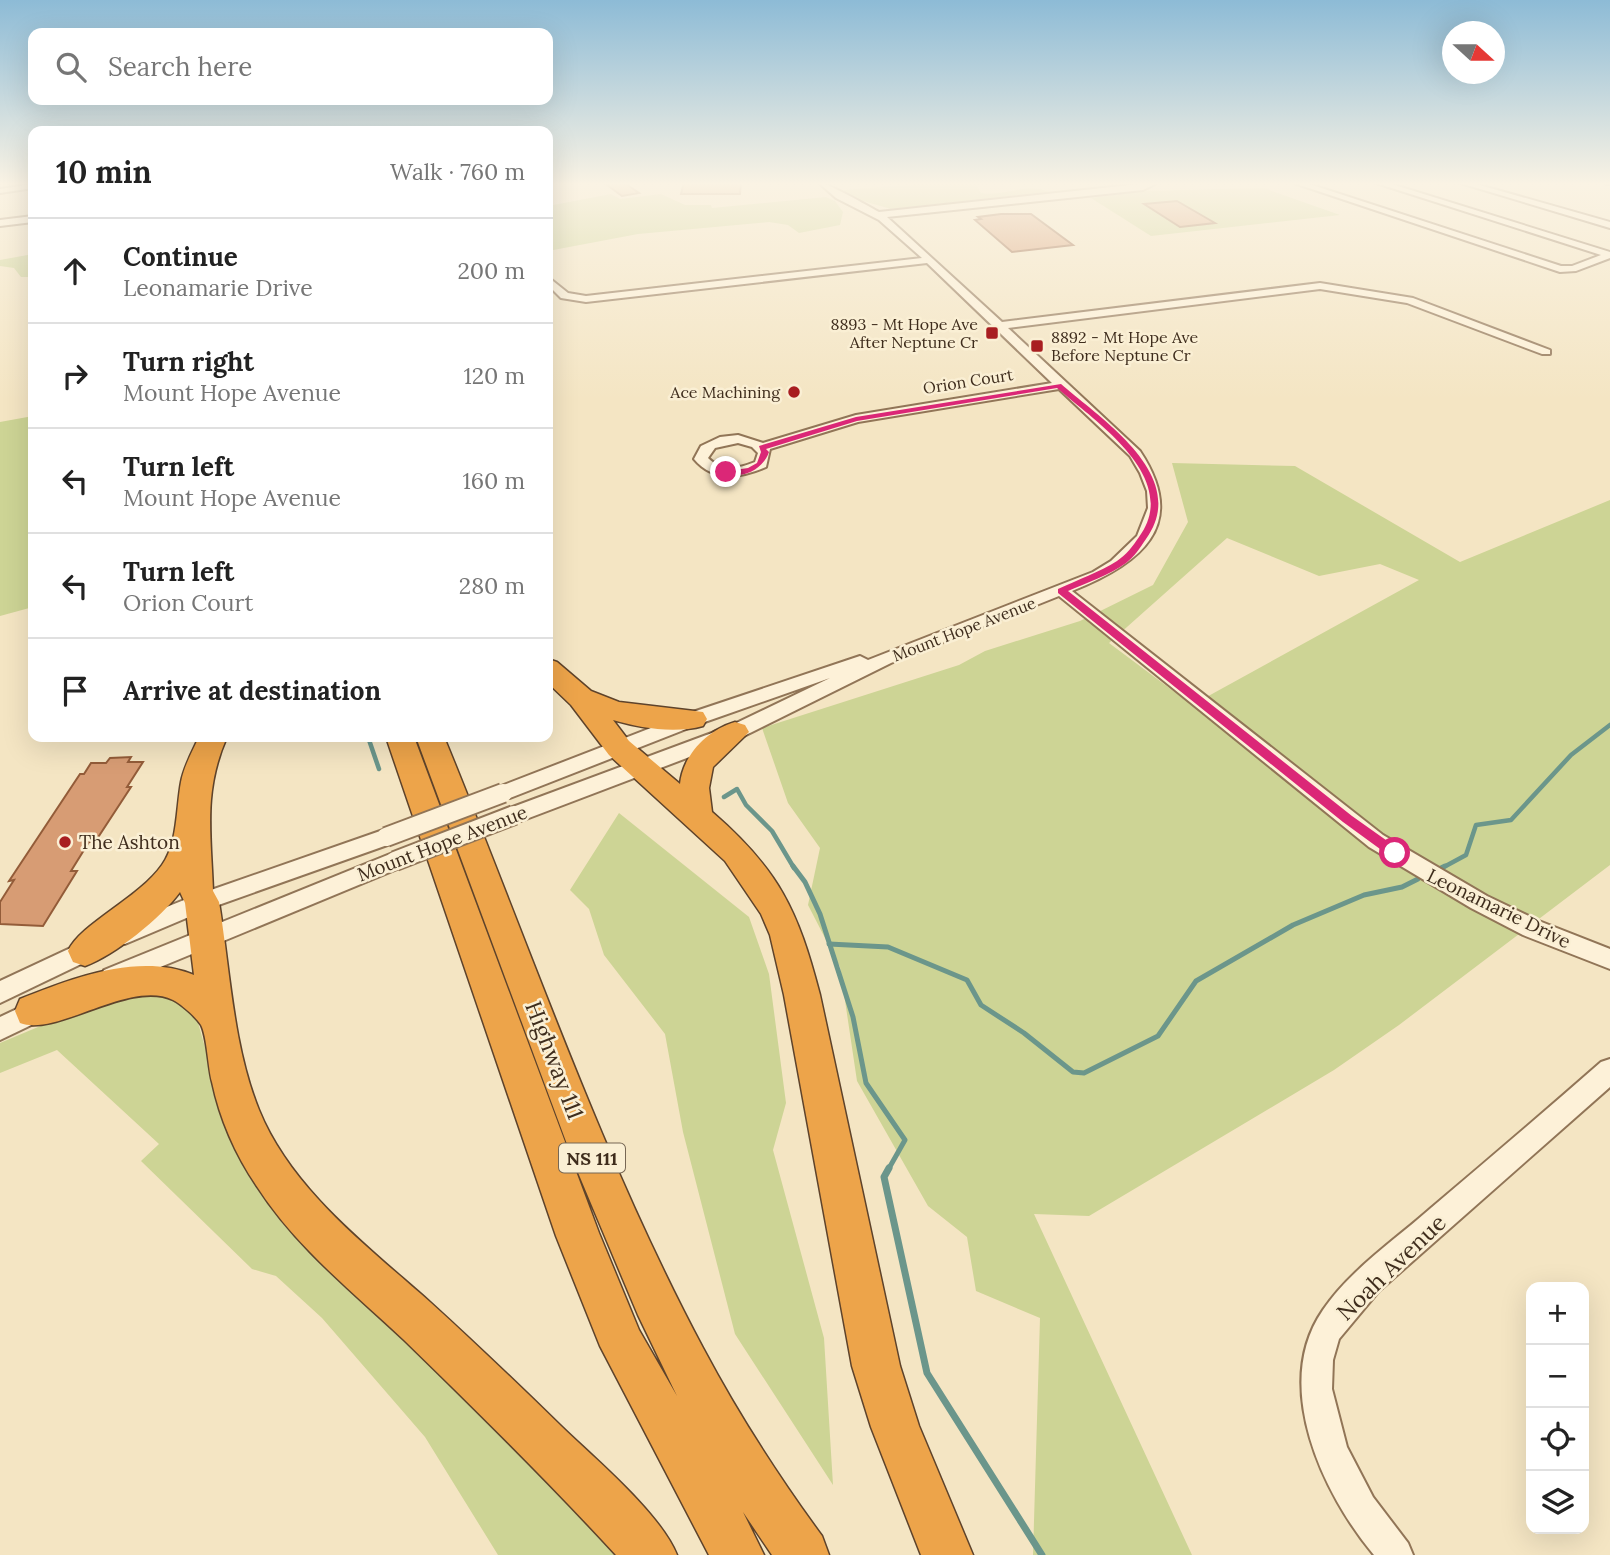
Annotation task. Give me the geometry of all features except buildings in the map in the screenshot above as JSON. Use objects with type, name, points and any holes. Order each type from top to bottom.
[{"type":"highway","points":[[553,673],[580,698],[619,748],[640,769],[750,869],[776,910],[787,935],[802,995],[853,1265],[876,1366],[895,1427],[947,1555]]},
{"type":"highway","points":[[580,698],[635,718],[656,721],[693,719]]},
{"type":"highway","points":[[697,818],[692,788],[695,770],[710,748],[735,732]]},
{"type":"highway","points":[[85,951],[163,890],[183,859],[194,811],[198,772],[211,742]]},
{"type":"highway","name":"Highway 111","points":[[402,742],[578,1236],[618,1334],[684,1462],[738,1555]]},
{"type":"highway","name":"Highway 111","points":[[432,742],[601,1184],[644,1284],[709,1407],[773,1514],[803,1555]]},
{"type":"highway","points":[[194,811],[197,892],[204,919],[218,1017],[239,1111],[263,1157],[289,1194],[342,1251],[541,1440],[651,1555]]},
{"type":"highway","points":[[33,1011],[124,984],[166,982],[180,986],[218,1017]]},
{"type":"street","name":"Mount Hope Avenue","points":[[0,992],[85,951],[204,919],[395,861],[640,769],[735,732],[885,659],[1062,591],[1121,563],[1151,527],[1156,499],[1152,483],[1135,454],[923,255]]},
{"type":"street","points":[[1516,255],[1560,269],[1573,269],[1609,257]]},
{"type":"street","points":[[553,285],[565,296],[582,299],[929,260]]},
{"type":"street","points":[[998,326],[1321,286],[1409,300],[1546,352]]},
{"type":"street","name":"Orion Court","points":[[761,448],[866,417],[1059,385]]},
{"type":"street","name":"Leonamarie Drive","points":[[1062,591],[1376,841],[1479,902],[1531,928],[1610,959]]},
{"type":"street","name":"Mount Hope Avenue","points":[[0,1029],[204,919],[386,836],[693,719],[856,663],[885,659]]},
{"type":"street","name":"Noah Avenue","points":[[1396,1555],[1355,1502],[1329,1441],[1318,1374],[1320,1352],[1326,1333],[1337,1315],[1396,1258],[1610,1071]]},
{"type":"green space","points":[[28,255],[28,277],[21,277],[14,268],[0,266],[0,260]]},
{"type":"green space","points":[[28,417],[28,608],[0,616],[0,422]]},
{"type":"green space","points":[[1172,463],[1295,466],[1460,562],[1610,500],[1610,865],[1399,1025],[1334,1070],[1089,1216],[1034,1214],[1192,1555],[1033,1555],[1040,1318],[976,1291],[967,1237],[928,1206],[857,1081],[840,967],[808,905],[820,848],[788,803],[762,728],[959,665],[985,651],[1080,621],[1153,585],[1188,522]],"holes":[[[1227,538],[1319,576],[1380,564],[1419,580],[1192,705],[1109,643]]]},
{"type":"green space","points":[[619,813],[749,917],[769,974],[786,1103],[773,1150],[824,1338],[833,1485],[735,1334],[683,1132],[665,1034],[604,955],[589,909],[570,890]]},
{"type":"green space","points":[[148,993],[172,997],[197,1019],[230,1136],[250,1178],[283,1224],[396,1329],[624,1555],[498,1555],[425,1437],[322,1318],[276,1276],[252,1269],[141,1161],[159,1144],[57,1050],[0,1073],[0,1043],[107,998]]},
{"type":"waterway","points":[[1442,868],[1466,855],[1476,825],[1511,820],[1571,755],[1610,725]]},
{"type":"waterway","points":[[370,742],[379,769]]},
{"type":"waterway","points":[[724,797],[737,789],[746,805],[772,831],[794,868]]},
{"type":"waterway","points":[[793,866],[805,882],[820,914],[830,944]]},
{"type":"waterway","points":[[1437,870],[1445,866]]},
{"type":"waterway","points":[[830,944],[888,947],[967,980],[981,1005],[1024,1033],[1073,1072],[1084,1073],[1158,1036],[1196,981],[1293,925],[1364,895],[1402,887],[1418,879]]},
{"type":"waterway","points":[[830,944],[853,1017],[866,1083],[905,1140],[888,1170]]},
{"type":"waterway","points":[[889,1168],[884,1177],[927,1373],[1042,1555]]},
{"type":"place","name":"8893 - Mt Hope Ave After Neptune Cr","points":[[992,333]]},
{"type":"place","name":"8892 - Mt Hope Ave Before Neptune Cr","points":[[1037,346]]},
{"type":"place","name":"Ace Machining","points":[[794,392]]},
{"type":"place","name":"The Ashton","points":[[65,842]]},
{"type":"route","points":[[726,472],[750,470],[761,464],[765,452],[761,448],[792,436],[856,419],[1059,385],[1135,454],[1152,483],[1156,499],[1151,527],[1121,563],[1062,591],[1291,775],[1395,853]]}]
